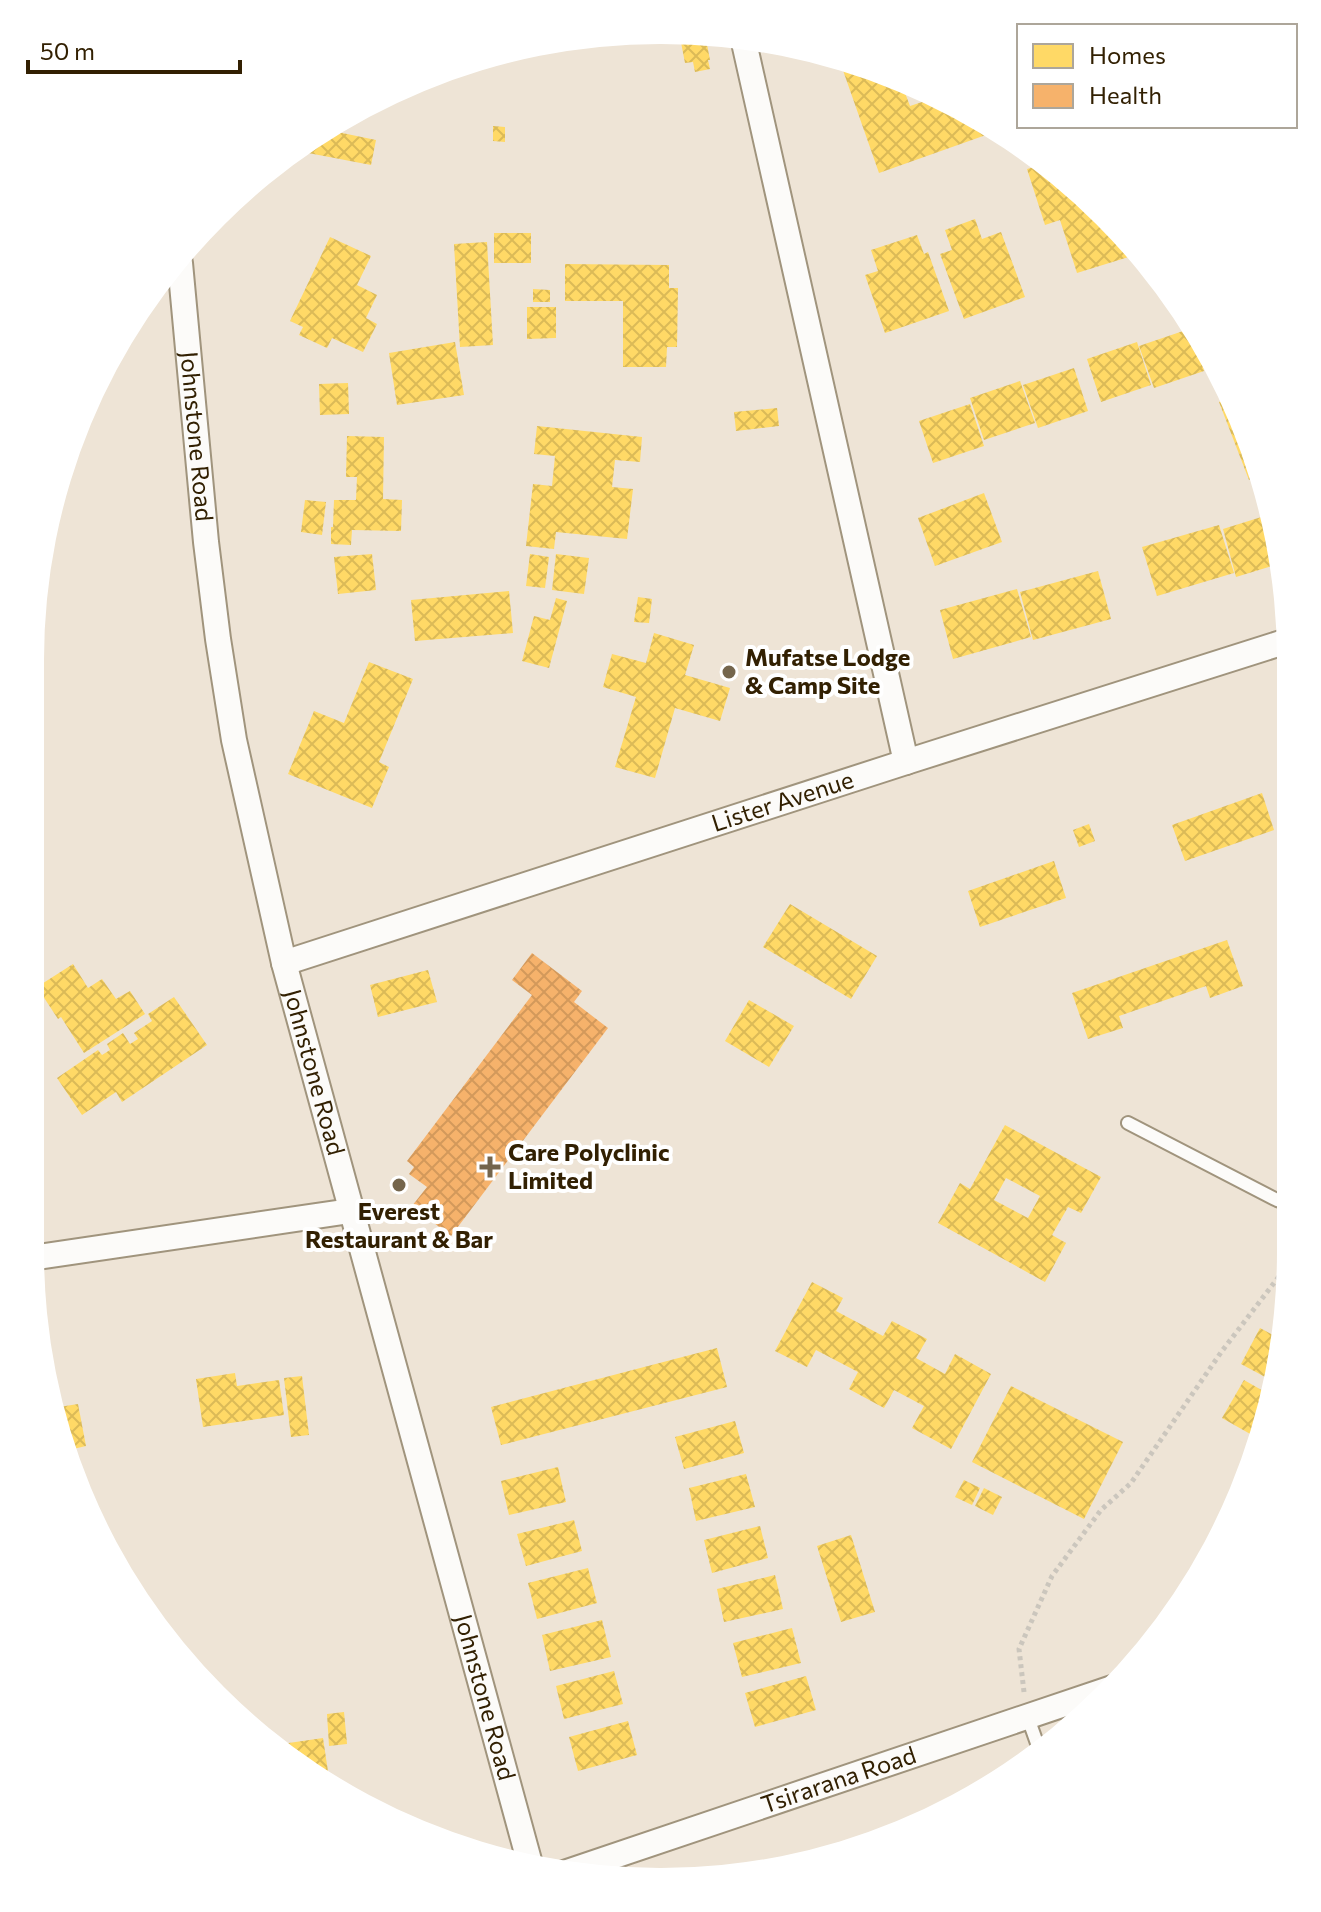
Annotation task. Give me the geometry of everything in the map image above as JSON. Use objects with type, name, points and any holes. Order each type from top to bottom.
[{"type":"street","points":[[746,50],[906,762]]},
{"type":"street","name":"Johnstone Road","points":[[181,273],[206,542],[234,740],[284,963],[527,1853]]},
{"type":"street","name":"Lister Avenue","points":[[284,963],[1277,644]]},
{"type":"street","points":[[44,1256],[350,1211]]},
{"type":"street","name":"Tsirarana Road","points":[[590,1864],[1087,1696]]},
{"type":"lane","points":[[1128,1123],[1277,1200]]},
{"type":"lane","points":[[1027,1715],[1036,1741]]},
{"type":"path","points":[[1027,1715],[1019,1649],[1052,1576],[1101,1510],[1131,1483],[1222,1351],[1276,1280]]},
{"type":"building: Homes","points":[[681,45],[707,46],[710,69],[695,72],[693,62],[685,63]]},
{"type":"building: Homes","points":[[844,72],[896,91],[906,96],[910,106],[921,102],[983,136],[879,173]]},
{"type":"building: Homes","points":[[493,126],[505,127],[505,142],[493,141]]},
{"type":"building: Homes","points":[[342,133],[376,140],[371,165],[310,153]]},
{"type":"building: Homes","points":[[1027,169],[1036,171],[1067,197],[1127,258],[1077,273],[1060,220],[1045,225]]},
{"type":"building: Homes","points":[[975,219],[982,239],[1001,232],[1025,297],[964,319],[940,254],[952,250],[945,230]]},
{"type":"building: Homes","points":[[494,233],[531,233],[531,263],[494,263]]},
{"type":"building: Homes","points":[[917,235],[924,254],[928,252],[949,311],[885,333],[865,275],[878,271],[871,250]]},
{"type":"building: Homes","points":[[330,237],[371,256],[357,285],[377,295],[366,318],[377,324],[363,352],[332,338],[327,348],[299,335],[303,327],[290,321]]},
{"type":"building: Homes","points":[[487,242],[493,345],[460,347],[454,244]]},
{"type":"building: Homes","points":[[565,264],[669,265],[669,288],[678,288],[677,347],[667,347],[666,367],[623,367],[623,301],[565,301]]},
{"type":"building: Homes","points":[[533,289],[550,290],[550,302],[533,302]]},
{"type":"building: Homes","points":[[527,307],[556,307],[556,338],[527,339]]},
{"type":"building: Homes","points":[[1181,332],[1204,371],[1154,388],[1139,346]]},
{"type":"building: Homes","points":[[455,342],[464,395],[397,405],[389,353]]},
{"type":"building: Homes","points":[[1137,342],[1151,385],[1101,402],[1087,359]]},
{"type":"building: Homes","points":[[1074,368],[1088,411],[1038,428],[1023,385]]},
{"type":"building: Homes","points":[[1020,381],[1035,423],[984,440],[970,398]]},
{"type":"building: Homes","points":[[348,383],[349,414],[320,415],[319,384]]},
{"type":"building: Homes","points":[[1219,402],[1230,425],[1249,480],[1249,480]]},
{"type":"building: Homes","points":[[970,404],[984,446],[933,463],[919,421]]},
{"type":"building: Homes","points":[[777,408],[779,426],[736,431],[734,412]]},
{"type":"building: Homes","points":[[537,426],[642,437],[640,462],[615,460],[612,487],[633,489],[627,539],[556,532],[554,549],[526,546],[533,484],[552,486],[555,456],[534,454]]},
{"type":"building: Homes","points":[[347,436],[384,437],[383,499],[402,500],[401,531],[352,530],[351,545],[331,544],[334,500],[356,500],[357,477],[346,477]]},
{"type":"building: Homes","points":[[984,493],[1002,542],[935,566],[918,518]]},
{"type":"building: Homes","points":[[305,500],[326,502],[322,535],[301,532]]},
{"type":"building: Homes","points":[[1260,517],[1270,567],[1236,577],[1223,529]]},
{"type":"building: Homes","points":[[1219,525],[1234,573],[1157,596],[1142,547]]},
{"type":"building: Homes","points":[[372,554],[376,590],[338,594],[334,557]]},
{"type":"building: Homes","points":[[530,554],[549,557],[545,588],[526,586]]},
{"type":"building: Homes","points":[[556,554],[589,558],[584,594],[552,590]]},
{"type":"building: Homes","points":[[1098,571],[1111,619],[1033,640],[1020,592]]},
{"type":"building: Homes","points":[[1017,589],[1031,637],[953,659],[940,610]]},
{"type":"building: Homes","points":[[509,591],[513,633],[415,641],[411,600]]},
{"type":"building: Homes","points":[[638,597],[652,599],[649,623],[634,622]]},
{"type":"building: Homes","points":[[556,598],[567,601],[549,668],[522,661],[534,616],[550,620]]},
{"type":"building: Homes","points":[[654,633],[694,645],[685,675],[730,688],[720,721],[675,708],[655,778],[615,767],[636,697],[603,687],[612,654],[646,663]]},
{"type":"building: Homes","points":[[369,662],[413,679],[379,762],[389,767],[372,808],[288,774],[314,711],[344,723]]},
{"type":"building: Homes","points":[[1262,793],[1274,830],[1185,861],[1172,825]]},
{"type":"building: Homes","points":[[1089,824],[1095,841],[1079,847],[1073,830]]},
{"type":"building: Homes","points":[[1054,861],[1066,898],[980,927],[968,891]]},
{"type":"building: Homes","points":[[790,904],[877,956],[851,999],[763,947]]},
{"type":"building: Homes","points":[[1227,940],[1243,986],[1210,998],[1206,986],[1119,1016],[1123,1028],[1088,1039],[1072,993]]},
{"type":"building: Homes","points":[[73,964],[88,988],[102,979],[116,999],[130,991],[145,1014],[84,1053],[61,1017],[58,1019],[44,998],[44,983]]},
{"type":"building: Homes","points":[[428,970],[437,1002],[378,1017],[370,985]]},
{"type":"building: Homes","points":[[174,997],[207,1045],[122,1102],[116,1092],[82,1115],[57,1078],[98,1050],[102,1055],[110,1050],[107,1044],[123,1033],[130,1044],[138,1039],[134,1033],[152,1021],[148,1014]]},
{"type":"building: Homes","points":[[749,1000],[794,1026],[769,1067],[725,1041]]},
{"type":"building: Homes","points":[[1005,1125],[1101,1177],[1081,1213],[1068,1207],[1052,1235],[1066,1243],[1045,1282],[938,1223],[960,1183],[970,1189]],"holes":[[[1006,1178],[1040,1196],[1028,1218],[994,1200]]]},
{"type":"building: Homes","points":[[812,1282],[843,1298],[836,1311],[883,1336],[892,1321],[927,1339],[916,1358],[945,1374],[955,1354],[991,1374],[951,1449],[912,1428],[924,1406],[894,1390],[884,1408],[849,1389],[858,1372],[816,1350],[807,1367],[775,1351]]},
{"type":"building: Homes","points":[[1260,1328],[1272,1334],[1264,1376],[1241,1364]]},
{"type":"building: Homes","points":[[717,1348],[727,1387],[501,1445],[491,1407]]},
{"type":"building: Homes","points":[[235,1373],[237,1386],[279,1380],[284,1415],[203,1427],[196,1379]]},
{"type":"building: Homes","points":[[302,1376],[309,1435],[291,1437],[284,1378]]},
{"type":"building: Homes","points":[[1244,1380],[1261,1390],[1249,1433],[1222,1418]]},
{"type":"building: Homes","points":[[1011,1386],[1123,1442],[1084,1519],[972,1462]]},
{"type":"building: Homes","points":[[78,1404],[86,1446],[76,1448],[64,1406]]},
{"type":"building: Homes","points":[[735,1421],[744,1453],[684,1469],[675,1437]]},
{"type":"building: Homes","points":[[558,1467],[566,1502],[509,1515],[501,1481]]},
{"type":"building: Homes","points":[[746,1474],[755,1507],[696,1521],[689,1488]]},
{"type":"building: Homes","points":[[964,1480],[980,1488],[972,1505],[955,1497]]},
{"type":"building: Homes","points":[[984,1488],[1002,1497],[993,1515],[975,1506]]},
{"type":"building: Homes","points":[[574,1520],[582,1551],[526,1566],[517,1534]]},
{"type":"building: Homes","points":[[760,1526],[768,1558],[712,1573],[704,1540]]},
{"type":"building: Homes","points":[[851,1535],[875,1612],[841,1622],[817,1546]]},
{"type":"building: Homes","points":[[588,1568],[597,1603],[537,1619],[528,1583]]},
{"type":"building: Homes","points":[[775,1575],[783,1609],[724,1622],[717,1589]]},
{"type":"building: Homes","points":[[602,1620],[611,1657],[550,1671],[542,1635]]},
{"type":"building: Homes","points":[[792,1628],[801,1663],[742,1677],[733,1643]]},
{"type":"building: Homes","points":[[614,1671],[623,1704],[564,1719],[556,1686]]},
{"type":"building: Homes","points":[[806,1676],[816,1710],[755,1727],[745,1693]]},
{"type":"building: Homes","points":[[344,1712],[347,1744],[329,1746],[327,1714]]},
{"type":"building: Homes","points":[[628,1721],[637,1755],[578,1771],[569,1737]]},
{"type":"building: Homes","points":[[323,1738],[328,1770],[318,1764],[288,1743]]},
{"type":"building: Health","points":[[532,953],[582,991],[574,1002],[608,1028],[451,1236],[412,1206],[427,1187],[409,1174],[414,1167],[407,1161],[532,995],[512,980]]},
{"type":"place","name":"Mufatse Lodge & Camp Site","points":[[729,672]]},
{"type":"place","name":"Care Polyclinic Limited","points":[[490,1167]]},
{"type":"place","name":"Everest Restaurant & Bar","points":[[399,1185]]}]
